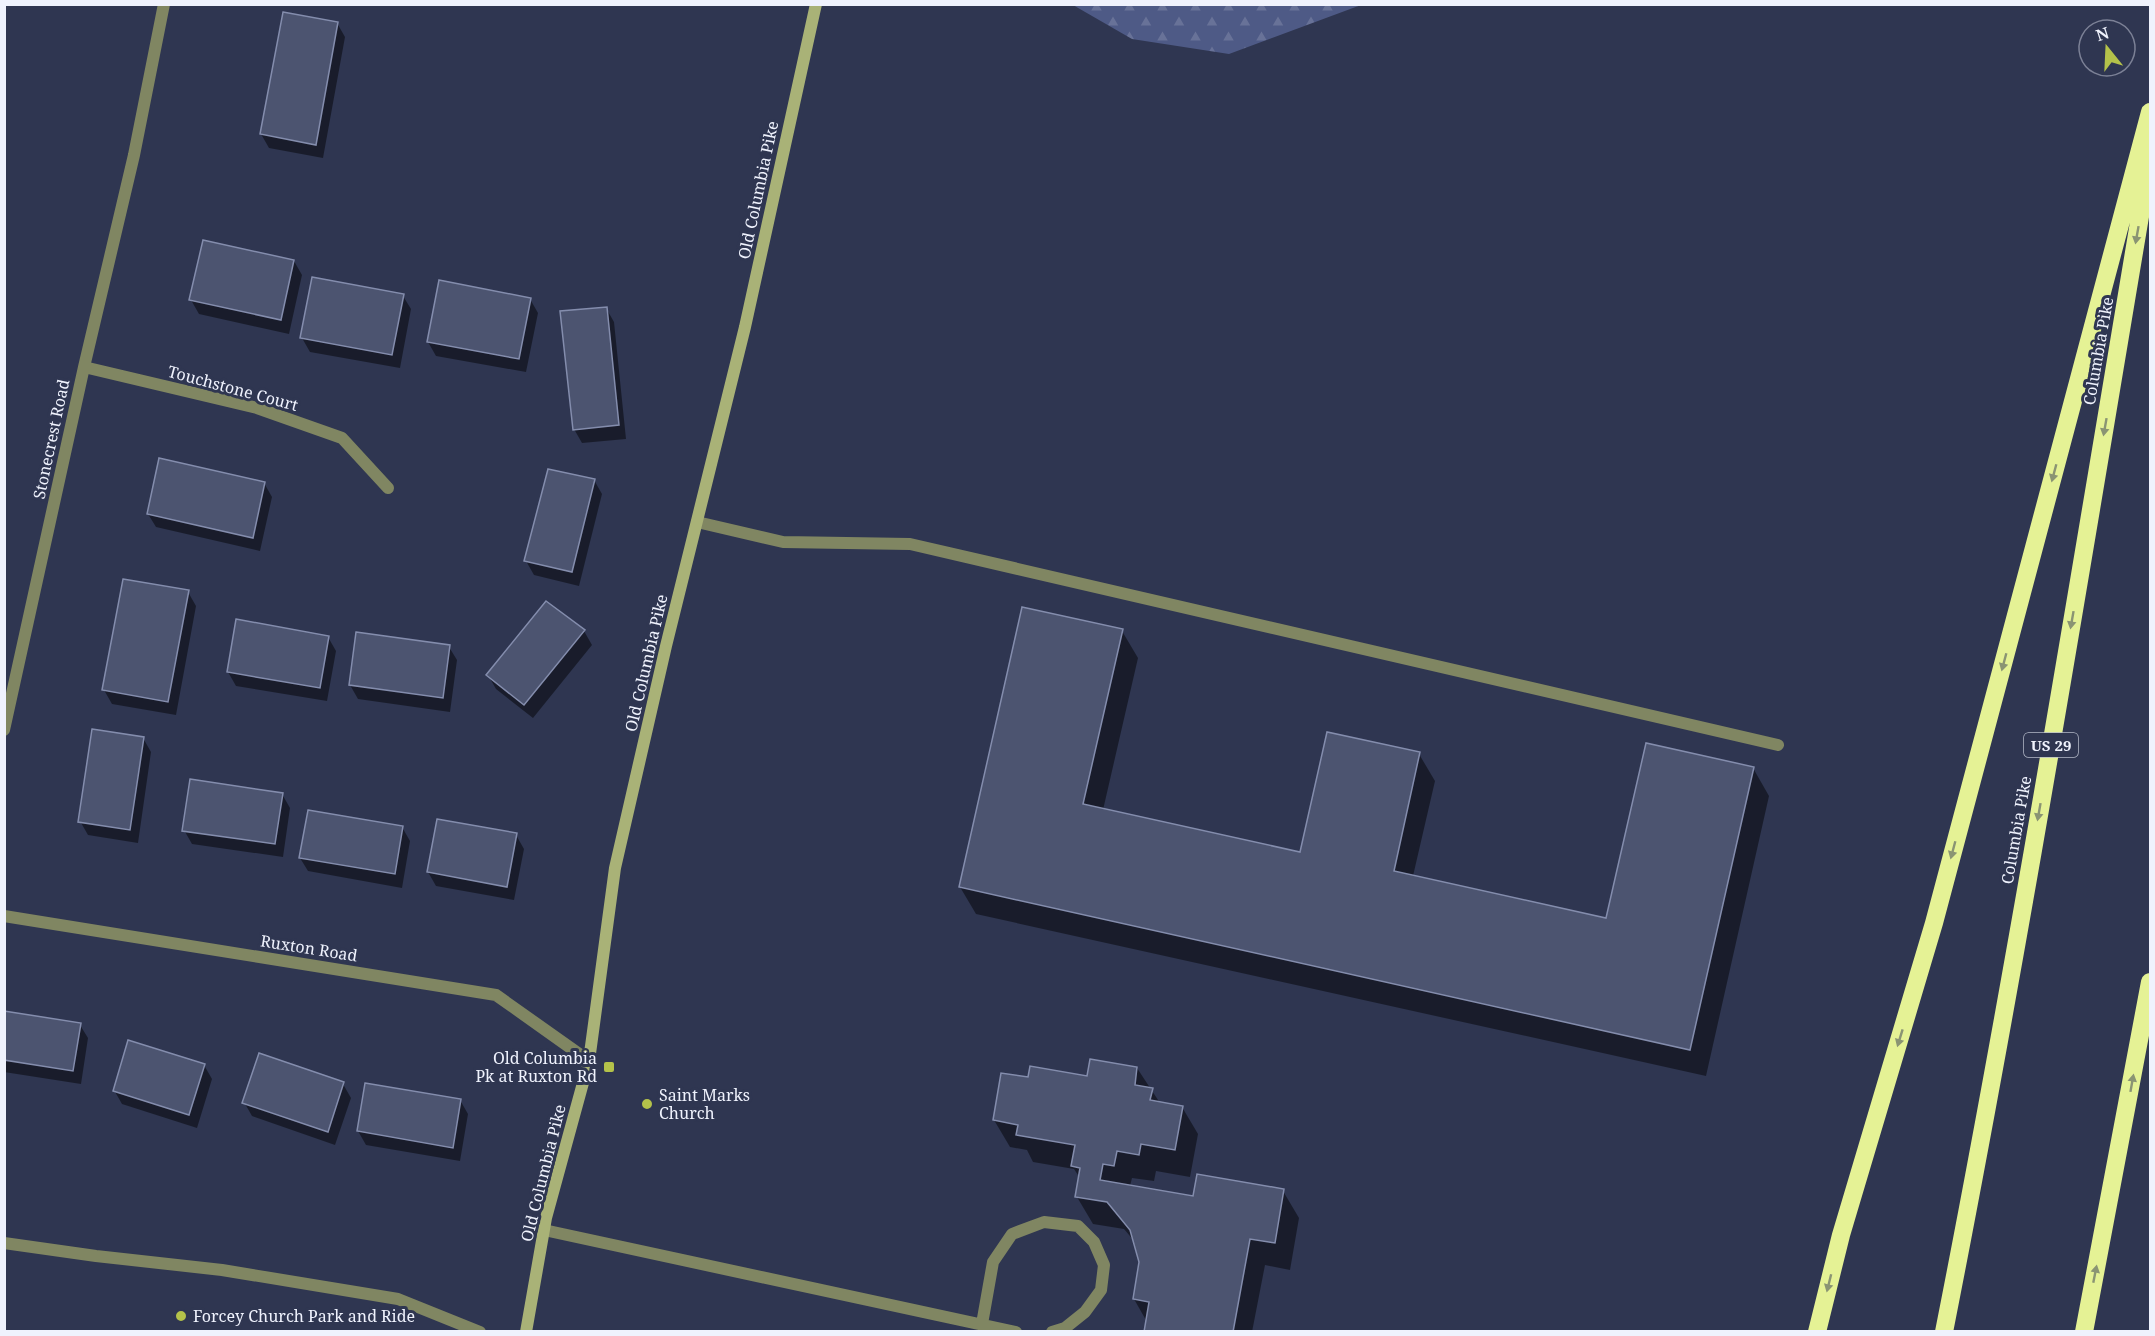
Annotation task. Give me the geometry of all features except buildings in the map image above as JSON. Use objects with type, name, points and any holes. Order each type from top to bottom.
[{"type":"highway","points":[[1817,1332],[1841,1235],[1934,923],[2151,112]]},
{"type":"highway","name":"Columbia Pike","points":[[1944,1332],[1981,1143],[2024,899],[2151,157]]},
{"type":"highway","points":[[2084,1332],[2151,982]]},
{"type":"main road","name":"Old Columbia Pike","points":[[526,1332],[544,1230],[589,1061],[615,868],[745,327],[816,4]]},
{"type":"street","name":"Stonecrest Road","points":[[4,730],[84,367],[134,154],[164,4]]},
{"type":"street","name":"Touchstone Court","points":[[84,367],[257,408],[342,438],[388,488]]},
{"type":"street","points":[[697,522],[783,542],[910,544],[1778,745]]},
{"type":"street","name":"Ruxton Road","points":[[4,916],[496,995],[589,1061]]},
{"type":"street","points":[[982,1324],[993,1262],[1012,1234],[1044,1222],[1078,1226],[1094,1242],[1104,1265],[1101,1290],[1084,1312],[1065,1328],[1052,1332]]},
{"type":"street","points":[[544,1230],[1016,1332]]},
{"type":"street","points":[[4,1243],[222,1270],[398,1299],[480,1332]]},
{"type":"green space","points":[[1073,5],[1361,5],[1229,54],[1132,39]]},
{"type":"place","name":"Old Columbia Pk at Ruxton Rd","points":[[609,1067]]},
{"type":"place","name":"Saint Marks Church","points":[[647,1104]]},
{"type":"place","name":"Forcey Church Park and Ride","points":[[181,1316]]}]
